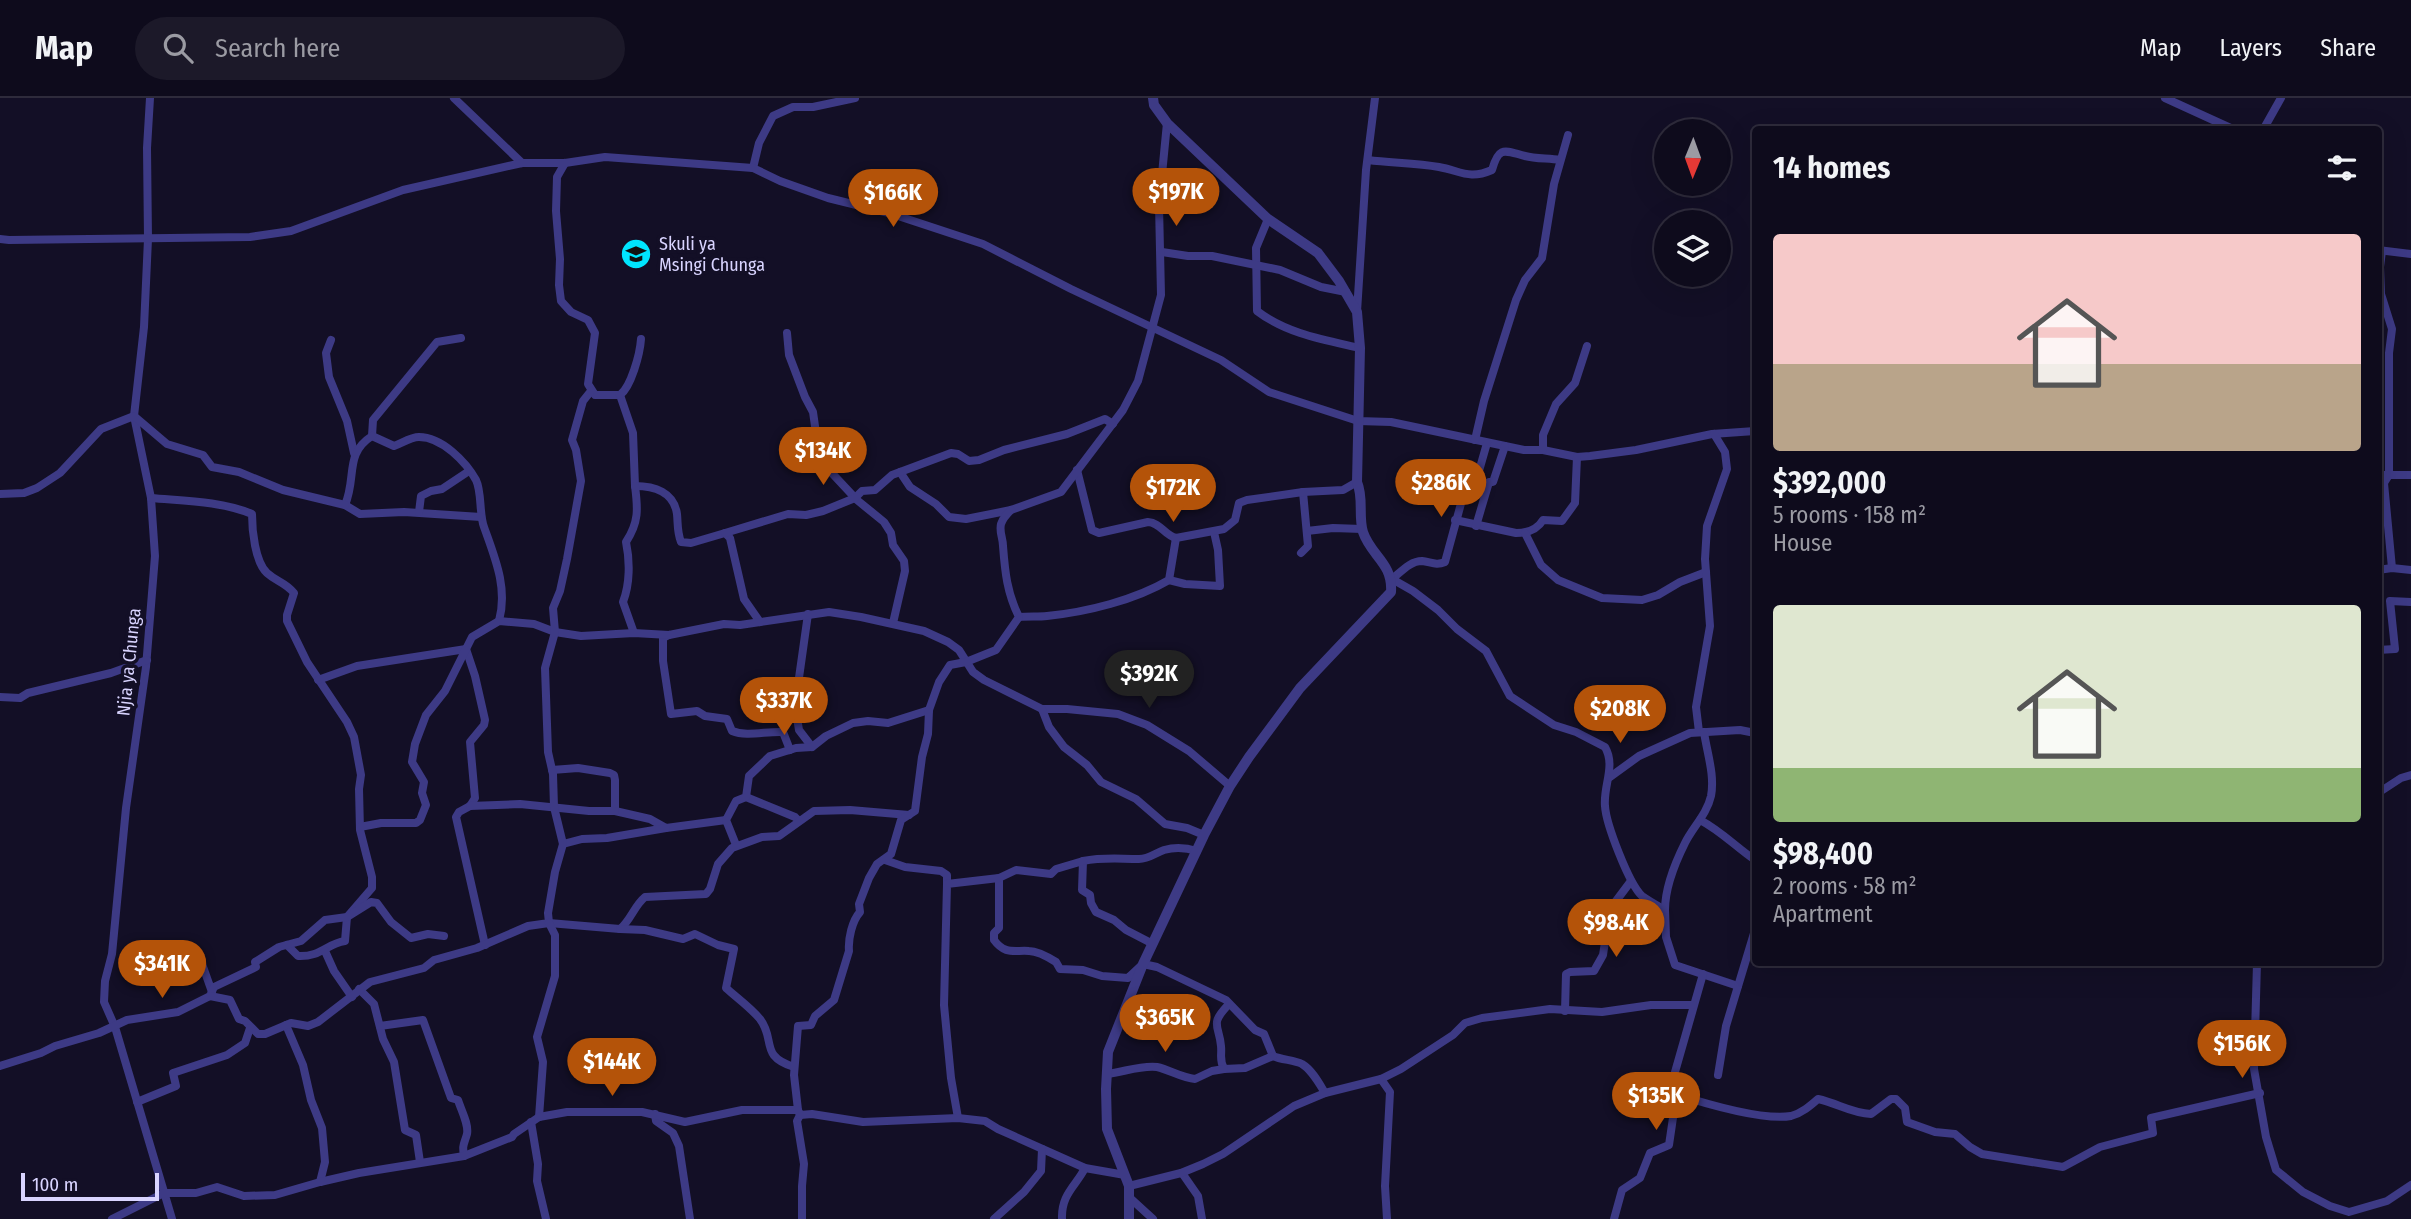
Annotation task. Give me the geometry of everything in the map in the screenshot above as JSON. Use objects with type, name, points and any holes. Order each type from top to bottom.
[{"type":"street","name":"Njia ya Chunga","points":[[150,98],[144,327],[134,416],[150,498],[156,556],[147,660],[125,808],[112,954],[105,981],[104,1002],[115,1027],[172,1219]]},
{"type":"street","points":[[454,98],[522,163]]},
{"type":"street","points":[[752,167],[759,142],[773,116],[805,102],[855,98]]},
{"type":"street","points":[[1153,98],[1154,105],[1167,122],[1268,219],[1318,253],[1357,312]]},
{"type":"street","points":[[1129,1219],[1129,1186],[1107,1129],[1108,1052],[1143,964],[1230,786],[1295,694],[1391,592],[1392,579],[1362,529],[1360,489],[1357,481],[1360,348],[1357,312],[1367,160],[1375,98]]},
{"type":"street","points":[[2165,98],[2226,126]]},
{"type":"street","points":[[2265,126],[2281,98]]},
{"type":"street","points":[[900,472],[910,487],[936,504],[949,517],[966,519],[1011,510],[1061,492],[1113,424],[1138,381],[1161,295],[1159,205],[1167,122]]},
{"type":"street","points":[[1475,440],[1484,401],[1516,300],[1525,280],[1542,258],[1560,160],[1568,135]]},
{"type":"street","points":[[1367,160],[1438,167],[1470,176],[1479,176],[1492,170],[1495,158],[1508,150],[1523,156],[1560,160]]},
{"type":"street","points":[[0,239],[250,237],[291,231],[403,190],[522,163],[565,163],[605,157],[752,167],[780,181],[828,198],[889,213],[983,244],[1221,360],[1269,392],[1358,421],[1391,422],[1524,450],[1544,450],[1577,457],[1752,430]]},
{"type":"street","points":[[565,163],[557,177],[561,301],[571,313],[588,320],[595,333],[588,384],[594,394],[620,395],[625,391],[640,355],[641,340]]},
{"type":"street","points":[[1268,219],[1256,248],[1257,311],[1267,319],[1303,335],[1360,348]]},
{"type":"street","points":[[2382,250],[2411,254]]},
{"type":"street","points":[[1162,252],[1212,256],[1280,270],[1321,287],[1346,292]]},
{"type":"street","points":[[2382,297],[2392,329],[2389,353],[2389,475],[2384,483],[2392,568]]},
{"type":"street","points":[[787,333],[789,355],[813,412],[820,449],[832,475],[884,522],[904,561],[905,571],[893,623]]},
{"type":"street","points":[[372,436],[373,420],[437,342],[461,338]]},
{"type":"street","points":[[331,340],[326,354],[329,377],[347,421],[354,453],[351,491],[345,505]]},
{"type":"street","points":[[1544,450],[1543,435],[1548,422],[1556,404],[1575,383],[1587,346]]},
{"type":"street","points":[[546,1219],[537,1181],[535,1120],[543,1062],[537,1037],[555,976],[555,935],[548,914],[556,863],[563,844],[554,807],[548,752],[545,668],[555,632],[553,608],[567,559],[580,481],[572,440],[583,401],[591,391]]},
{"type":"street","points":[[620,395],[633,433],[639,513],[634,529],[625,541],[628,565],[627,593],[623,602],[634,633]]},
{"type":"street","points":[[0,494],[24,493],[37,488],[60,473],[101,429],[134,416],[167,444],[203,455],[212,467],[239,472],[283,489],[345,505],[360,514],[419,512],[481,517]]},
{"type":"street","points":[[635,486],[653,486],[661,490],[674,504],[681,542],[691,543],[788,514],[806,515],[855,498],[862,491],[875,490],[885,480],[900,472],[951,453],[968,461],[979,460],[997,452],[1067,434],[1105,419],[1113,424]]},
{"type":"street","points":[[1714,434],[1725,452],[1727,469],[1707,526],[1706,572],[1710,618],[1707,656],[1696,707],[1713,777],[1707,808],[1685,843],[1665,899],[1666,937],[1675,965],[1738,986]]},
{"type":"street","points":[[354,453],[359,445],[372,436]]},
{"type":"street","points":[[372,436],[394,446],[416,437],[430,439],[464,460],[477,482],[481,517],[494,554],[502,590],[503,606],[499,621]]},
{"type":"street","points":[[1392,579],[1411,564],[1422,561],[1432,564],[1445,562],[1468,478],[1476,478],[1487,443]]},
{"type":"street","points":[[1476,526],[1489,482],[1493,482],[1504,446]]},
{"type":"street","points":[[1455,520],[1525,533],[1540,525],[1543,520],[1562,521],[1575,503],[1577,457]]},
{"type":"street","points":[[1077,470],[1092,530],[1099,533],[1148,522],[1155,523],[1168,536],[1176,538],[1224,529],[1235,520],[1239,503],[1247,500],[1303,492],[1343,490],[1357,481]]},
{"type":"street","points":[[419,512],[421,496],[442,489],[469,471]]},
{"type":"street","points":[[2382,475],[2411,475]]},
{"type":"street","points":[[1301,553],[1308,545],[1303,492]]},
{"type":"street","points":[[150,498],[212,504],[252,514],[252,533],[264,570],[275,580],[286,584],[294,593],[287,621],[307,663],[347,722],[354,737],[361,775],[360,827],[372,877],[372,888],[347,917],[345,941],[311,957],[298,956],[287,944]]},
{"type":"street","points":[[1011,510],[1002,520],[1000,531],[1005,581],[1019,617]]},
{"type":"street","points":[[1307,531],[1362,529]]},
{"type":"street","points":[[1019,617],[1070,613],[1135,596],[1169,580],[1185,584],[1220,586],[1214,531]]},
{"type":"street","points":[[724,533],[730,538],[734,550],[744,599],[760,622]]},
{"type":"street","points":[[1525,533],[1541,565],[1558,580],[1602,598],[1642,600],[1658,596],[1680,582],[1706,572]]},
{"type":"street","points":[[1169,580],[1176,538]]},
{"type":"street","points":[[2382,569],[2411,570]]},
{"type":"street","points":[[1392,579],[1438,610],[1466,637],[1486,651],[1510,696],[1554,725],[1576,732],[1605,747],[1610,777],[1604,805],[1621,860],[1631,881],[1642,895],[1665,910]]},
{"type":"street","points":[[2382,650],[2395,649],[2390,601],[2411,602]]},
{"type":"street","points":[[360,827],[420,821],[426,805],[422,793],[424,782],[412,762],[415,744],[426,715],[445,691],[472,638],[499,621],[534,624],[555,632],[581,636],[634,633],[669,635],[724,624],[760,622],[829,612],[893,623],[923,631],[948,642],[960,650],[973,672],[984,680],[1042,709],[1118,714],[1147,725],[1189,751],[1230,786]]},
{"type":"street","points":[[808,614],[795,706],[799,730],[812,747]]},
{"type":"street","points":[[802,1219],[804,1164],[797,1121],[799,1112],[794,1067],[798,1026],[811,1025],[815,1016],[834,1000],[841,984],[862,896],[877,864],[891,854],[901,820],[915,811],[928,734],[929,710],[939,682],[950,665],[966,662],[996,650],[1019,617]]},
{"type":"street","points":[[669,635],[663,638],[663,661],[671,714],[697,711],[705,716],[727,719],[732,731],[741,735],[783,732],[790,750]]},
{"type":"street","points":[[318,680],[357,666],[466,649]]},
{"type":"street","points":[[466,649],[485,720],[470,742],[475,798],[470,806]]},
{"type":"street","points":[[0,698],[20,698],[28,693],[111,673],[147,660]]},
{"type":"street","points":[[1042,709],[1049,727],[1063,747],[1087,765],[1101,782],[1136,799],[1165,824],[1187,828],[1204,835]]},
{"type":"street","points":[[746,797],[749,776],[771,756],[812,747],[826,736],[853,723],[868,720],[888,723],[929,710]]},
{"type":"street","points":[[1610,777],[1639,756],[1689,733],[1740,730],[1752,732]]},
{"type":"street","points":[[552,770],[578,768],[610,772],[615,780],[615,811]]},
{"type":"street","points":[[2382,790],[2411,775]]},
{"type":"street","points":[[736,845],[726,820],[736,801],[746,797],[799,821]]},
{"type":"street","points":[[485,945],[456,817],[459,812],[470,806],[520,804],[615,811],[650,819],[666,828]]},
{"type":"street","points":[[620,929],[645,897],[706,894],[718,864],[736,845],[757,841],[762,837],[779,836],[814,811],[909,815]]},
{"type":"street","points":[[563,844],[582,839],[607,838],[726,820]]},
{"type":"street","points":[[1700,820],[1718,830],[1752,858]]},
{"type":"street","points":[[947,884],[999,878],[1016,870],[1051,874],[1056,869],[1083,861],[1116,857],[1140,859],[1165,850],[1185,848],[1197,851]]},
{"type":"street","points":[[885,860],[905,867],[942,871],[947,875],[944,1005],[958,1118]]},
{"type":"street","points":[[1083,861],[1083,890],[1090,895],[1096,912],[1153,944]]},
{"type":"street","points":[[999,878],[1000,917],[994,940],[1004,950],[1012,953],[1030,951],[1056,962],[1060,969],[1083,970],[1120,978],[1128,978],[1143,964]]},
{"type":"street","points":[[1565,1011],[1566,974],[1594,971],[1603,955],[1609,909],[1631,881]]},
{"type":"street","points":[[0,1066],[115,1027],[127,1020],[178,1012],[211,994],[214,987],[256,967],[255,962],[287,944],[301,941],[325,920],[347,917],[370,902],[377,903],[391,922],[411,938],[429,934],[444,936]]},
{"type":"street","points":[[211,994],[230,1000],[239,1019],[245,1021],[258,1034],[265,1034],[296,1023],[308,1026],[370,982],[424,968],[434,960],[485,945],[528,926],[549,923],[645,930],[683,939],[695,934],[734,949],[726,988],[763,1023],[773,1056],[794,1067]]},
{"type":"street","points":[[1718,1074],[1726,1026],[1752,941]]},
{"type":"street","points":[[325,951],[334,971],[352,997]]},
{"type":"street","points":[[201,961],[211,994]]},
{"type":"street","points":[[1143,964],[1157,967],[1229,1004],[1255,1030],[1264,1034],[1273,1056],[1284,1061],[1301,1063],[1314,1075],[1325,1093]]},
{"type":"street","points":[[2257,966],[2254,1069],[2266,1137],[2276,1170],[2303,1192],[2347,1216],[2387,1201],[2411,1185]]},
{"type":"street","points":[[1614,1219],[1622,1190],[1640,1178],[1650,1153],[1669,1145],[1675,1104],[1672,1093],[1675,1072],[1703,974]]},
{"type":"street","points":[[359,989],[374,1004],[383,1039],[397,1072],[405,1130],[416,1135],[420,1162]]},
{"type":"street","points":[[1224,1069],[1216,1031],[1217,1024],[1229,1004]]},
{"type":"street","points":[[1129,1186],[1182,1172],[1223,1154],[1294,1106],[1325,1093],[1381,1079],[1453,1035],[1465,1023],[1482,1018],[1550,1009],[1602,1012],[1651,1004],[1693,1005]]},
{"type":"street","points":[[380,1026],[423,1020],[451,1098],[458,1100],[466,1121],[468,1132],[462,1145],[464,1156]]},
{"type":"street","points":[[286,1025],[303,1065],[311,1100],[322,1128],[325,1162],[320,1182]]},
{"type":"street","points":[[136,1102],[176,1086],[173,1073],[227,1055],[245,1043],[250,1028]]},
{"type":"street","points":[[1107,1074],[1126,1072],[1143,1066],[1160,1068],[1195,1079],[1212,1071],[1245,1068],[1273,1056]]},
{"type":"street","points":[[1381,1079],[1390,1092],[1385,1186],[1387,1219]]},
{"type":"street","points":[[1672,1093],[1737,1111],[1789,1116],[1802,1112],[1818,1098],[1836,1102],[1848,1110],[1871,1114],[1891,1099],[1896,1099],[1905,1108],[1908,1122],[1935,1132],[1955,1134],[1982,1154],[2063,1167],[2100,1147],[2153,1133],[2151,1118],[2260,1093]]},
{"type":"street","points":[[112,1219],[164,1193],[196,1193],[217,1187],[244,1196],[275,1195],[320,1182],[464,1156],[512,1137],[535,1120],[567,1112],[655,1114],[685,1122],[742,1110],[799,1112],[863,1122],[958,1118],[985,1121],[1085,1168],[1125,1175]]},
{"type":"street","points":[[655,1114],[656,1121],[673,1133],[678,1146],[690,1219]]},
{"type":"street","points":[[994,1219],[1024,1192],[1041,1171],[1042,1149]]},
{"type":"street","points":[[1062,1219],[1065,1201],[1074,1181],[1082,1175],[1085,1168]]},
{"type":"street","points":[[1182,1172],[1198,1196],[1202,1219]]},
{"type":"street","points":[[1130,1198],[1153,1219]]},
{"type":"place","name":"Skuli ya Msingi Chunga","points":[[636,254]]}]
